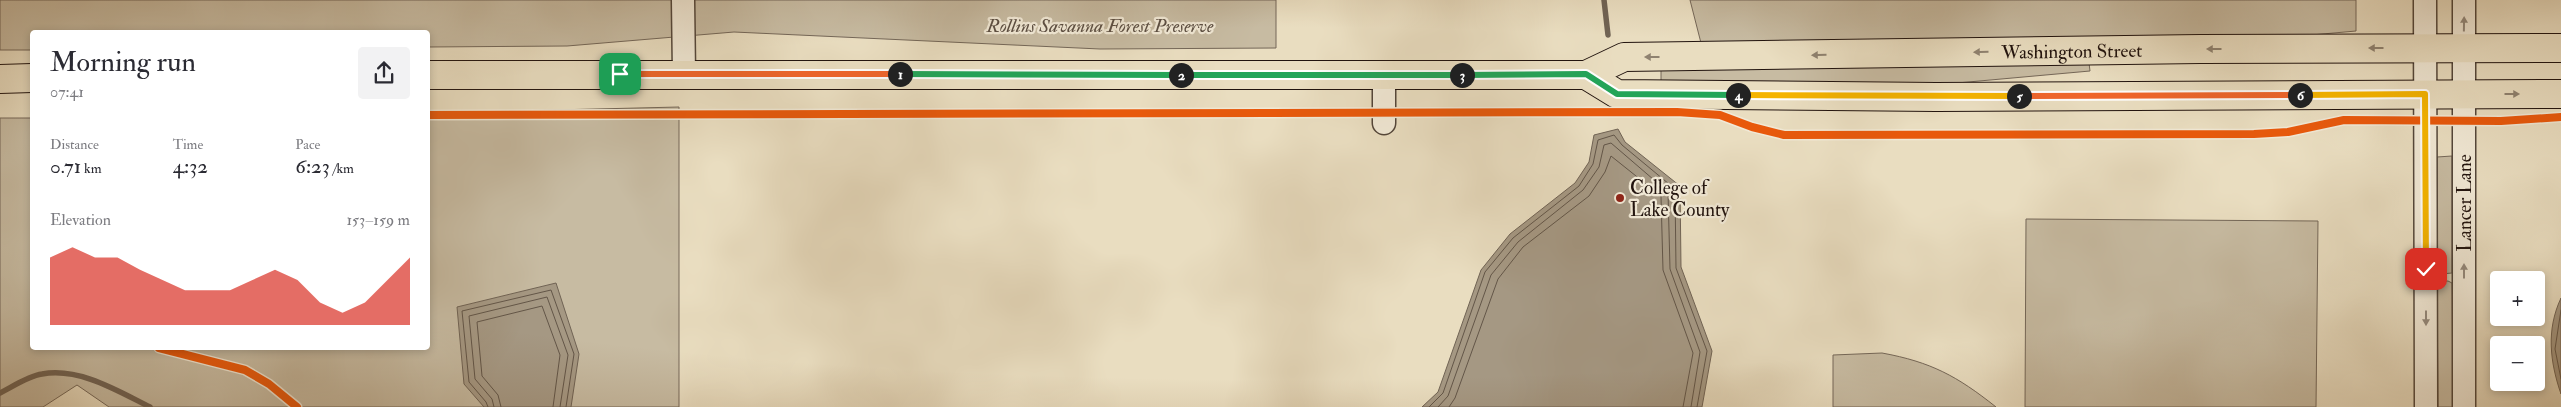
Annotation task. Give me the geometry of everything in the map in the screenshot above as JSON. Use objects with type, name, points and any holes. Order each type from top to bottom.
[{"type":"main road","name":"Washington Street","points":[[430,75],[684,73],[1586,74],[1624,57],[2561,48]]},
{"type":"main road","points":[[1586,74],[1617,94],[1936,97],[2561,94]]},
{"type":"main road","points":[[0,79],[30,78]]},
{"type":"street","points":[[683,0],[684,73]]},
{"type":"street","name":"Lancer Lane","points":[[2426,0],[2426,407]]},
{"type":"street","name":"Lancer Lane","points":[[2464,0],[2464,407]]},
{"type":"street","points":[[1384,75],[1384,123]]},
{"type":"green space","name":"Rollins Savanna Forest Preserve","points":[[0,0],[1276,0],[1276,48],[1100,49],[734,32],[567,46],[430,47],[430,30],[30,30],[30,50],[0,50]]},
{"type":"green space","points":[[1690,0],[2356,0],[2356,31],[2289,37],[1701,43]]},
{"type":"green space","points":[[2089,63],[2090,71],[1946,84],[1661,82],[1661,70]]},
{"type":"green space","points":[[679,107],[679,407],[109,407],[77,385],[43,407],[0,407],[0,118],[30,118],[30,350],[430,350],[430,113]]},
{"type":"green space","points":[[2452,156],[2452,273],[2441,274],[2437,272],[2437,157]]},
{"type":"green space","points":[[2026,219],[2318,221],[2316,407],[2025,407]]},
{"type":"green space","points":[[2448,281],[2452,283],[2453,407],[2438,407],[2437,282]]},
{"type":"green space","points":[[1882,353],[1915,361],[1943,372],[1969,387],[1996,407],[1833,407],[1833,355]]},
{"type":"water","points":[[1618,129],[1625,142],[1680,186],[1681,267],[1712,351],[1702,407],[1422,407],[1438,392],[1481,270],[1510,234],[1575,183],[1589,162],[1594,135]]},
{"type":"water","points":[[556,283],[579,354],[571,407],[484,407],[464,384],[457,307]]},
{"type":"water","points":[[2561,298],[2561,394],[2554,370],[2551,346],[2553,322]]},
{"type":"waterway","points":[[1604,0],[1608,35]]},
{"type":"waterway","points":[[0,393],[37,375],[70,374],[98,382],[150,407]]},
{"type":"cycle path","points":[[430,115],[1677,112],[1720,115],[1752,127],[1784,135],[2254,134],[2288,132],[2344,120],[2501,121],[2561,117]]},
{"type":"cycle path","points":[[167,350],[245,370],[269,384],[297,407]]},
{"type":"place","name":"College of Lake County","points":[[1620,198]]},
{"type":"route","points":[[620,74],[1086,76],[1586,74],[1617,94],[1936,97],[2425,94],[2426,269]]}]
